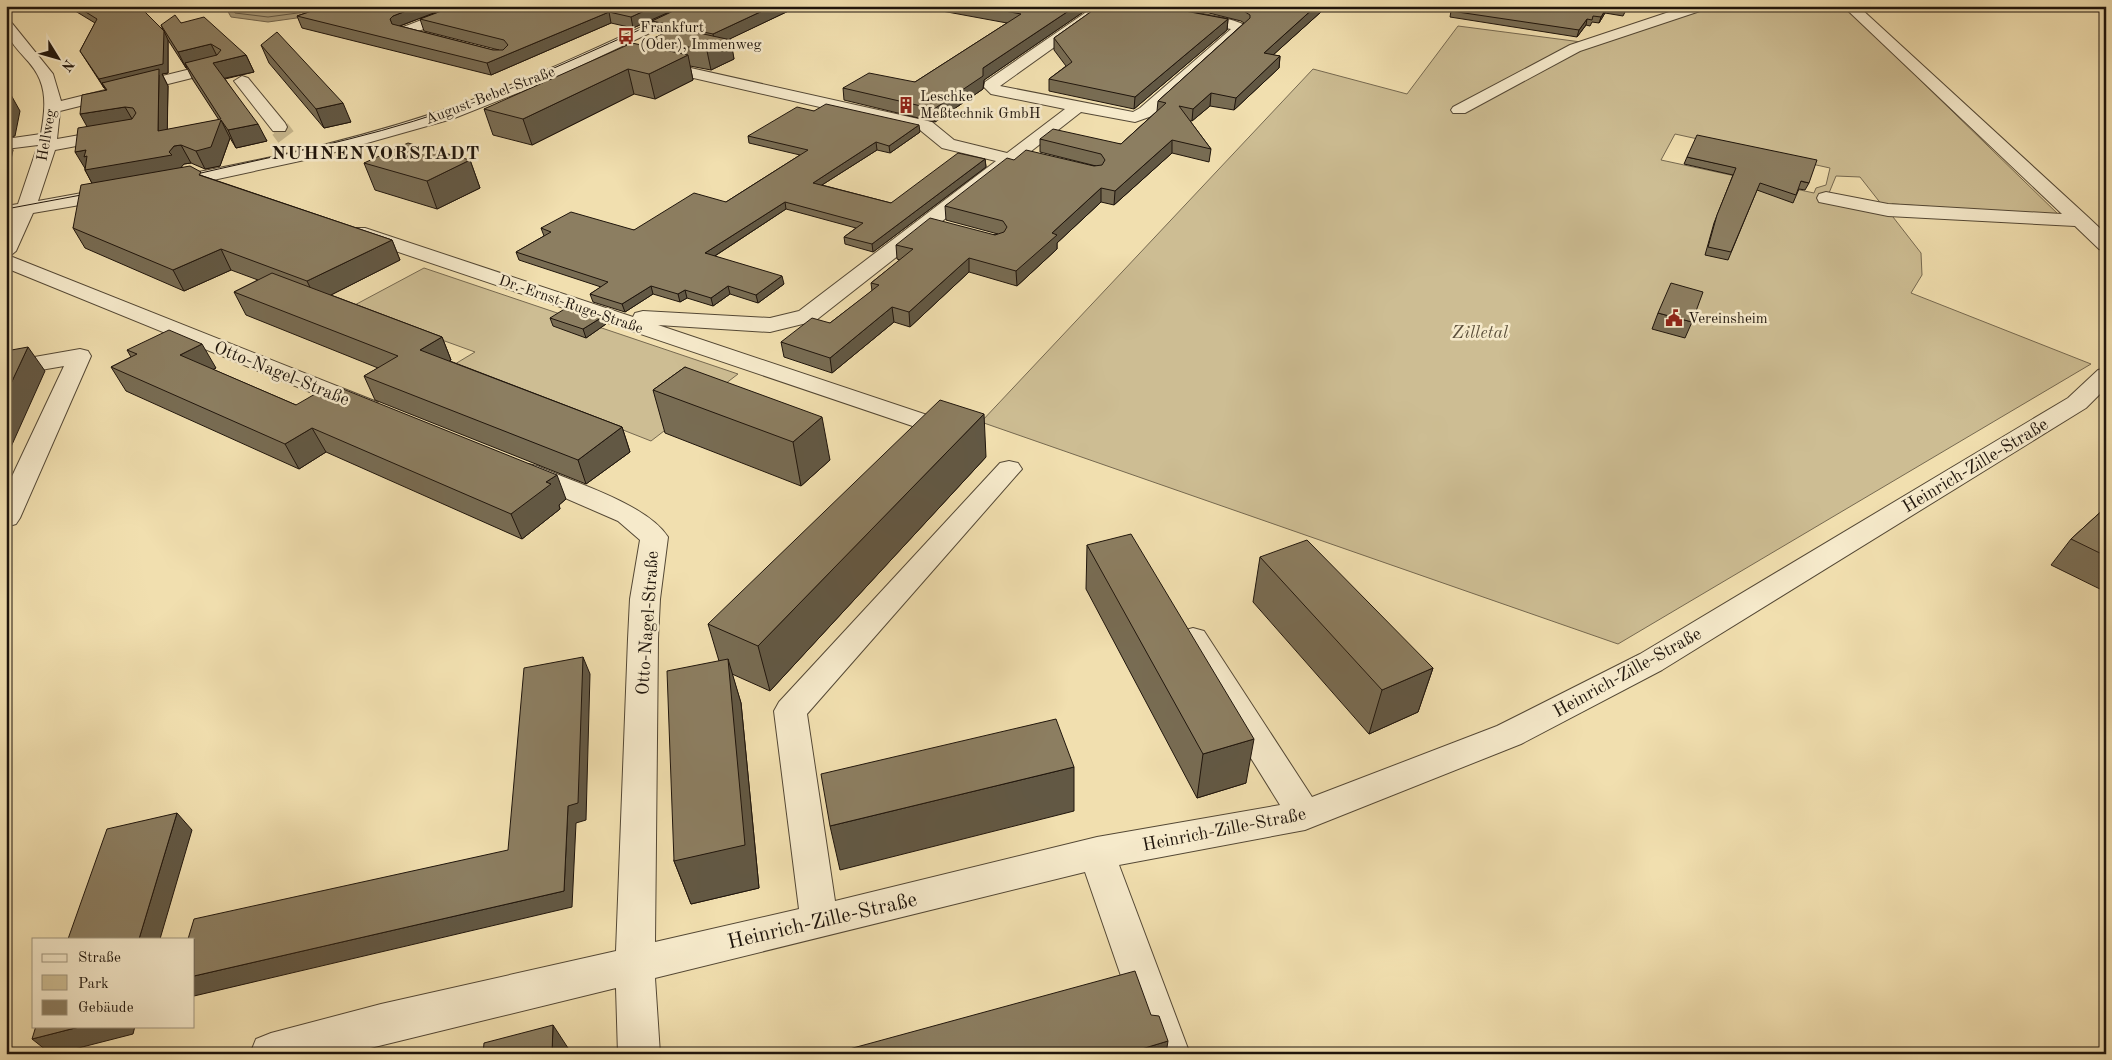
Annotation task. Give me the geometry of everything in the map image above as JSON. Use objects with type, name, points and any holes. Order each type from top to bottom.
[{"type":"street","points":[[425,38],[403,32],[471,6]]},
{"type":"street","points":[[1106,6],[993,82],[992,87],[997,91],[1135,117],[1146,112],[1241,28],[1230,24],[1126,6]]},
{"type":"street","points":[[1459,110],[1574,48],[1701,6]]},
{"type":"street","points":[[1850,6],[2106,245]]},
{"type":"street","name":"August-Bebel-Straße","points":[[153,181],[196,174],[289,142],[446,115],[545,67],[590,50],[684,7]]},
{"type":"street","name":"Hellweg","points":[[6,25],[49,80],[52,108],[47,142],[29,204],[6,250]]},
{"type":"street","points":[[590,50],[926,126],[948,144],[1021,157]]},
{"type":"street","points":[[52,108],[219,67]]},
{"type":"street","points":[[242,81],[289,142]]},
{"type":"street","points":[[614,318],[770,325],[794,320],[817,309],[928,223],[1021,157],[1078,107]]},
{"type":"street","points":[[6,144],[47,142],[126,132]]},
{"type":"street","points":[[196,174],[234,191]]},
{"type":"street","points":[[6,212],[29,204],[129,185]]},
{"type":"street","points":[[1826,198],[1888,210],[2081,221]]},
{"type":"street","points":[[6,202],[29,204]]},
{"type":"street","points":[[928,223],[954,230]]},
{"type":"street","name":"Dr.-Ernst-Ruge-Straße","points":[[338,226],[954,432]]},
{"type":"street","name":"Otto-Nagel-Straße","points":[[6,261],[395,419]]},
{"type":"street","points":[[6,369],[80,356],[6,518]]},
{"type":"street","name":"Heinrich-Zille-Straße","points":[[271,1054],[381,1024],[819,922],[1097,853],[1305,815],[1509,735],[1651,662],[2077,403],[2106,375]]},
{"type":"street","name":"Otto-Nagel-Straße","points":[[506,464],[613,507],[628,515],[654,537],[643,639],[635,965]]},
{"type":"street","points":[[819,922],[790,711],[1008,469]]},
{"type":"street","points":[[1178,617],[1305,815]]},
{"type":"street","points":[[1097,853],[1169,1054]]},
{"type":"street","points":[[635,965],[639,1054]]},
{"type":"green space","name":"Zilletal","points":[[1715,6],[1844,6],[2059,215],[1892,204],[1893,217],[1921,253],[1922,275],[1911,293],[2091,364],[1618,644],[981,422],[1313,69],[1407,94],[1458,26],[1589,43]],"holes":[[[1675,134],[1830,168],[1826,185],[1816,188],[1814,193],[1661,160]],[[1836,176],[1860,177],[1882,205],[1829,193]]]},
{"type":"green space","points":[[424,268],[738,374],[651,441],[455,364],[475,352],[351,307]]},
{"type":"water","points":[[225,6],[348,6],[318,15],[268,22],[231,17]]},
{"type":"building","points":[[76,6],[139,6],[164,31],[163,64],[99,79],[80,51],[97,19]]},
{"type":"building","points":[[327,6],[419,6],[393,16],[390,19],[392,24],[493,50],[503,50],[508,45],[504,40],[420,19],[455,6],[655,6],[631,17],[609,12],[487,63],[297,16]]},
{"type":"building","points":[[684,6],[773,6],[713,34],[652,21]]},
{"type":"building","points":[[978,6],[1076,6],[983,68],[983,76],[934,109],[843,88],[869,73],[915,82],[1021,14]]},
{"type":"building","points":[[1099,6],[1158,6],[1228,19],[1135,97],[1049,79],[1072,62],[1054,38]]},
{"type":"building","points":[[1227,6],[1316,6],[1264,53],[1280,56],[1236,98],[1211,93],[1193,109],[1179,106],[1211,149],[1172,140],[1115,191],[1101,188],[1052,233],[1057,235],[1016,271],[969,258],[909,312],[892,307],[830,358],[781,342],[812,318],[830,323],[879,285],[871,283],[913,249],[896,245],[930,218],[995,235],[1004,232],[1007,227],[1003,221],[945,206],[1007,158],[1014,160],[1026,150],[1094,166],[1102,165],[1105,160],[1101,154],[1040,139],[1053,129],[1121,144],[1166,103],[1158,101],[1250,18],[1250,15],[1242,10]]},
{"type":"building","points":[[1455,6],[1627,6],[1625,10],[1607,7],[1601,17],[1593,16],[1592,20],[1587,19],[1579,30],[1451,11]]},
{"type":"building","points":[[175,15],[181,23],[204,17],[246,55],[213,63],[258,124],[228,130],[221,120],[211,147],[196,151],[181,145],[174,146],[169,152],[172,155],[85,170],[87,156],[84,157],[86,150],[75,152],[78,128],[132,119],[136,113],[133,108],[125,107],[80,114],[82,95],[107,90],[102,83],[159,69],[158,131],[221,119],[185,63],[217,55],[221,50],[211,44],[178,52],[161,25]]},
{"type":"building","points":[[676,28],[731,40],[707,51],[652,39]]},
{"type":"building","points":[[277,32],[343,103],[316,109],[261,45]]},
{"type":"building","points":[[632,43],[688,55],[649,74],[628,69],[523,119],[484,109]]},
{"type":"building","points":[[6,88],[9,93],[6,105]]},
{"type":"building","points":[[826,104],[919,125],[889,146],[876,142],[813,183],[891,203],[958,153],[985,159],[872,244],[844,237],[863,223],[785,202],[705,253],[782,276],[756,295],[728,286],[711,298],[685,290],[678,294],[651,286],[622,304],[590,294],[608,282],[516,252],[551,232],[541,228],[571,212],[634,230],[694,193],[726,202],[808,150],[748,136],[797,107],[814,111]]},
{"type":"building","points":[[1697,135],[1817,160],[1809,183],[1801,181],[1796,195],[1760,183],[1731,252],[1708,247],[1717,215],[1736,168],[1687,157]]},
{"type":"building","points":[[408,143],[470,160],[427,181],[364,163]]},
{"type":"building","points":[[190,166],[201,172],[199,175],[392,240],[307,281],[221,249],[173,270],[73,228],[81,185]]},
{"type":"building","points":[[272,273],[442,337],[420,350],[622,427],[578,460],[364,376],[398,356],[234,292]]},
{"type":"building","points":[[1671,283],[1703,292],[1692,322],[1658,313]]},
{"type":"building","points":[[571,305],[604,316],[583,329],[550,318]]},
{"type":"building","points":[[169,330],[202,344],[180,355],[296,405],[322,390],[333,394],[343,389],[557,475],[546,482],[551,484],[511,514],[312,428],[285,444],[111,367],[137,354],[127,350]]},
{"type":"building","points":[[28,347],[6,394],[6,351]]},
{"type":"building","points":[[685,367],[822,417],[793,442],[653,390]]},
{"type":"building","points":[[940,400],[984,414],[758,646],[708,624]]},
{"type":"building","points":[[2106,507],[2106,556],[2071,539]]},
{"type":"building","points":[[1131,534],[1254,739],[1203,754],[1087,545]]},
{"type":"building","points":[[1307,540],[1433,668],[1382,690],[1260,557]]},
{"type":"building","points":[[583,657],[578,803],[568,806],[564,891],[195,976],[195,938],[188,938],[194,919],[508,850],[524,668]]},
{"type":"building","points":[[728,659],[745,845],[674,861],[667,671]]},
{"type":"building","points":[[1056,719],[1074,767],[830,826],[821,774]]},
{"type":"building","points":[[177,813],[139,938],[68,938],[107,829]]},
{"type":"building","points":[[1135,971],[1151,1015],[1159,1016],[1168,1041],[1125,1054],[831,1054]]},
{"type":"building","points":[[553,1025],[552,1054],[483,1054],[484,1043]]},
{"type":"building","points":[[35,1028],[75,1028],[32,1039]]},
{"type":"tunnel","points":[[280,129],[286,137]]},
{"type":"tram line","points":[[188,176],[381,131],[445,111],[528,79],[664,19]]},
{"type":"tram line","points":[[6,209],[92,193]]},
{"type":"place","name":"Frankfurt (Oder), Immenweg","points":[[626,36]]},
{"type":"place","name":"Leschke Meßtechnik GmbH","points":[[906,105]]},
{"type":"place","name":"Vereinsheim","points":[[1674,318]]},
{"type":"district","name":"NUHNENVORSTADT","points":[[376,152]]}]
